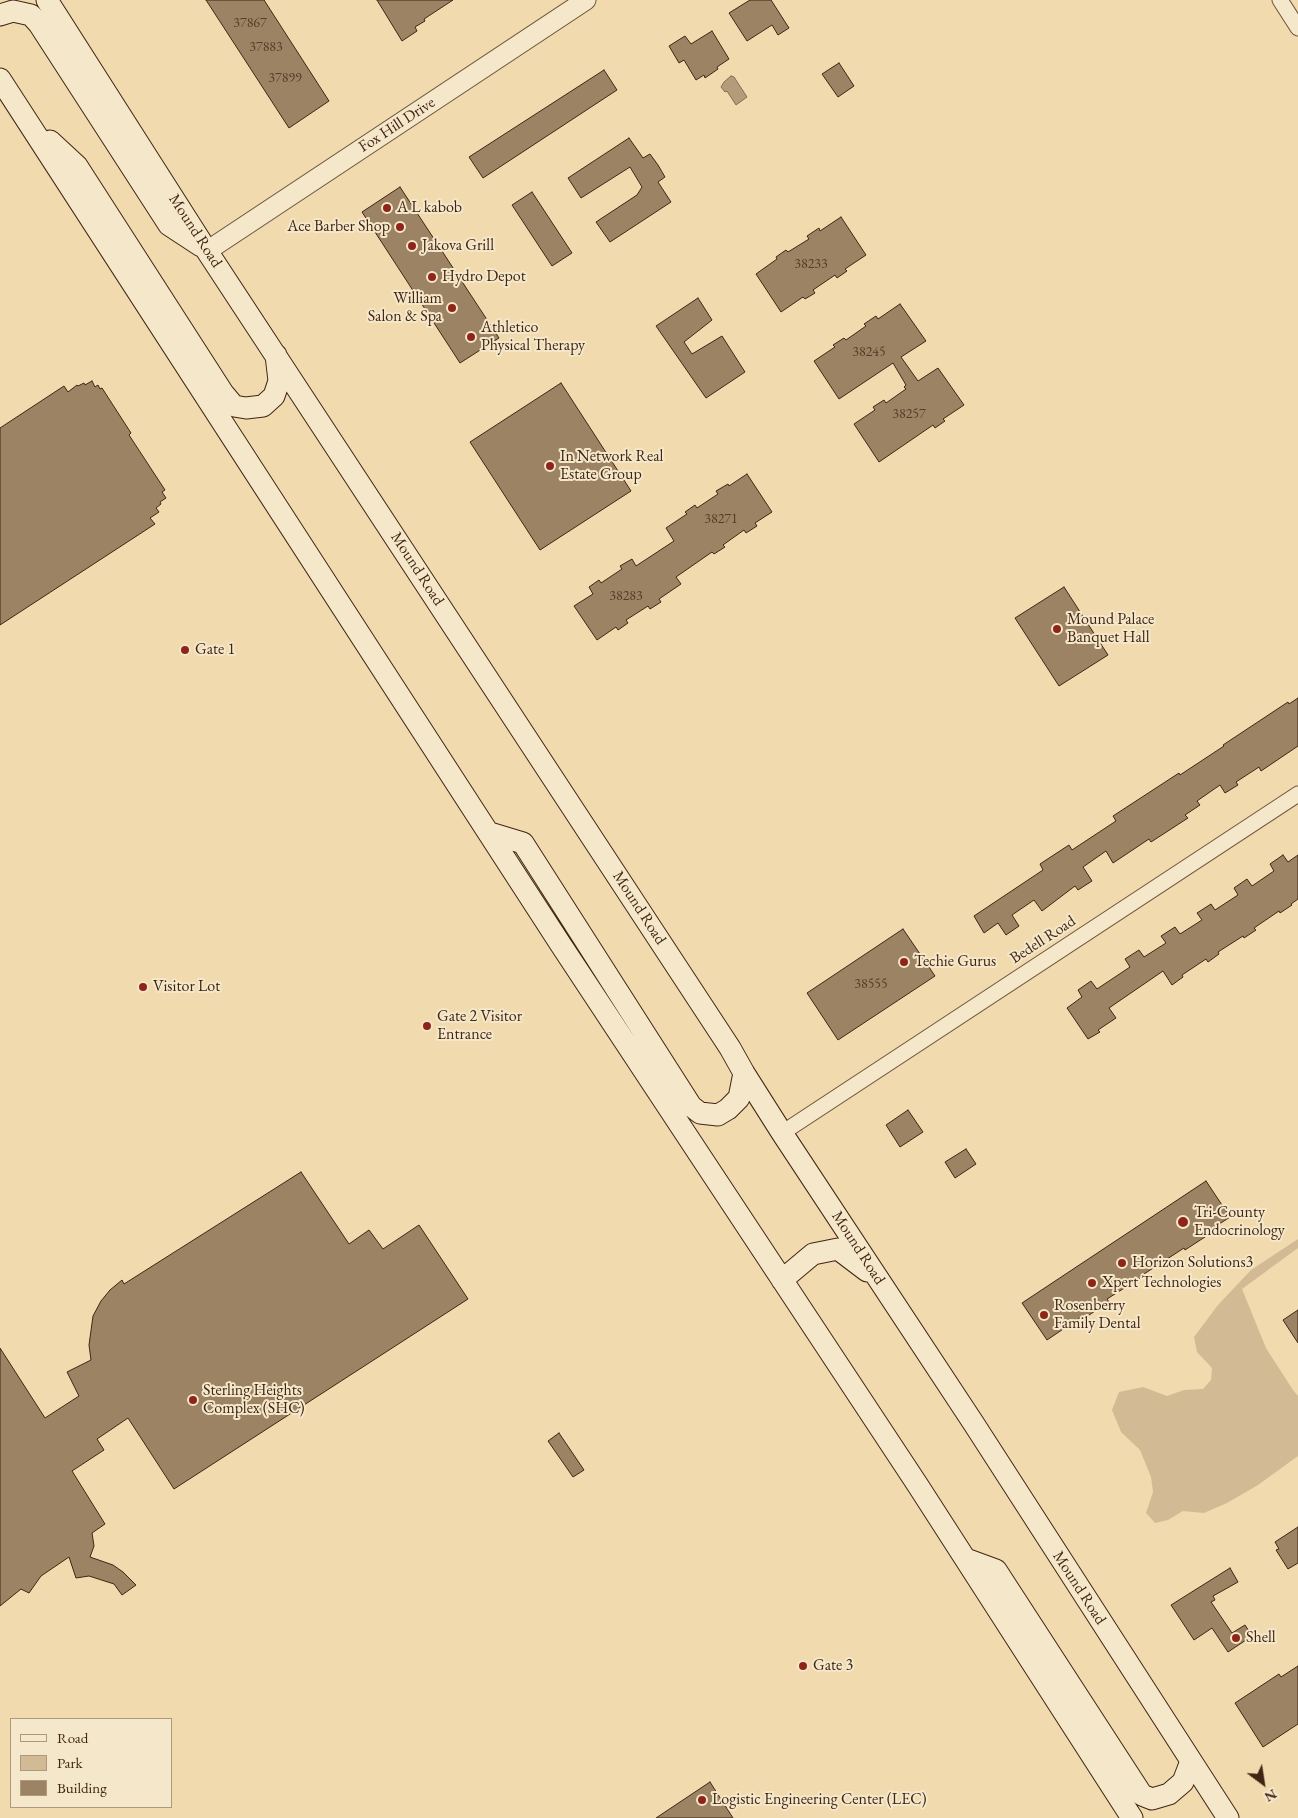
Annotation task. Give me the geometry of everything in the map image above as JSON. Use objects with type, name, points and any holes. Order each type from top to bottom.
[{"type":"main road","name":"Mound Road","points":[[47,0],[207,251],[276,353],[730,1048],[782,1133],[974,1424],[1228,1818]]},
{"type":"main road","points":[[0,16],[13,11],[31,15],[39,24],[169,225],[207,251]]},
{"type":"main road","points":[[0,79],[561,945],[966,1559],[1132,1818]]},
{"type":"main road","points":[[28,121],[77,166],[223,393],[234,406],[246,408],[263,406],[274,396],[279,381],[276,353]]},
{"type":"main road","points":[[490,833],[523,843],[691,1106],[700,1113],[718,1115],[728,1109],[739,1098],[744,1073]]},
{"type":"main road","points":[[782,1280],[813,1254],[838,1249],[879,1280]]},
{"type":"main road","points":[[966,1559],[996,1570],[1142,1795],[1152,1799],[1169,1794],[1183,1782],[1191,1761]]},
{"type":"street","name":"Fox Hill Drive","points":[[207,251],[586,0]]},
{"type":"street","points":[[1280,0],[1298,28]]},
{"type":"street","name":"Bedell Road","points":[[782,1133],[1298,794]]},
{"type":"green space","points":[[1298,1239],[1298,1248],[1242,1289],[1266,1348],[1298,1396],[1298,1456],[1258,1485],[1227,1503],[1204,1513],[1183,1511],[1168,1520],[1155,1523],[1146,1513],[1153,1492],[1151,1477],[1140,1450],[1121,1432],[1112,1410],[1119,1392],[1143,1387],[1167,1396],[1184,1390],[1203,1389],[1211,1380],[1212,1368],[1197,1352],[1194,1337],[1218,1305],[1251,1270]]},
{"type":"shaded area","points":[[731,76],[734,77],[747,97],[736,105],[727,91],[725,92],[721,87]]},
{"type":"building","points":[[206,0],[264,0],[329,101],[289,128]]},
{"type":"building","points":[[377,0],[453,0],[424,19],[425,21],[415,27],[417,31],[402,41]]},
{"type":"building","points":[[750,0],[771,0],[789,28],[778,35],[772,25],[747,41],[729,13]]},
{"type":"building","points":[[712,31],[729,59],[705,78],[704,75],[696,80],[684,60],[679,63],[669,46],[685,36],[691,44]]},
{"type":"building","points":[[839,63],[854,86],[838,97],[822,74]]},
{"type":"building","points":[[604,70],[617,90],[483,178],[469,157]]},
{"type":"building","points":[[629,138],[643,158],[650,154],[658,165],[665,177],[658,182],[671,202],[610,242],[596,222],[637,195],[642,187],[630,167],[581,198],[568,178]]},
{"type":"building","points":[[400,187],[499,338],[460,363],[362,212]]},
{"type":"building","points":[[532,192],[572,253],[552,266],[512,205]]},
{"type":"building","points":[[841,217],[866,255],[845,269],[847,271],[837,278],[835,275],[813,290],[815,293],[805,299],[803,297],[781,312],[756,274],[786,250],[788,252],[809,239],[807,236],[819,228],[820,231]]},
{"type":"building","points":[[698,298],[712,320],[684,342],[692,354],[722,336],[745,372],[706,398],[656,326]]},
{"type":"building","points":[[900,304],[926,341],[901,357],[918,381],[938,368],[964,405],[943,419],[945,421],[935,428],[933,425],[879,462],[854,424],[875,410],[873,407],[884,400],[886,403],[906,389],[904,387],[906,385],[893,363],[839,399],[814,361],[835,347],[833,345],[844,338],[846,340],[866,326],[864,324],[876,316],[878,319]]},
{"type":"building","points":[[92,381],[95,387],[98,385],[100,389],[102,388],[131,433],[129,435],[165,490],[162,492],[166,498],[156,508],[159,512],[150,518],[155,524],[0,625],[0,428],[64,386],[68,392],[77,385],[84,383],[85,385]]},
{"type":"building","name":"In Network Real Estate Group","points":[[561,383],[631,491],[540,550],[470,442]]},
{"type":"building","points":[[747,474],[772,512],[755,523],[757,526],[746,533],[744,530],[723,545],[725,547],[714,554],[712,552],[676,577],[681,584],[659,599],[661,602],[650,609],[648,606],[626,620],[628,623],[618,630],[616,627],[597,640],[574,606],[593,594],[589,587],[599,580],[601,583],[622,569],[620,566],[632,559],[636,566],[674,541],[666,528],[687,514],[685,512],[695,505],[697,508],[718,494],[716,491],[728,484],[729,486]]},
{"type":"building","name":"Mound Palace Banquet Hall","points":[[1064,587],[1108,655],[1059,686],[1015,618]]},
{"type":"building","points":[[1298,698],[1298,746],[1261,771],[1259,767],[1236,782],[1238,785],[1225,793],[1220,785],[1197,801],[1200,805],[1185,815],[1188,818],[1151,842],[1149,839],[1113,863],[1106,851],[1083,867],[1092,881],[1078,890],[1075,886],[1042,911],[1034,900],[1012,915],[1019,926],[1006,935],[998,923],[984,933],[974,916],[1043,870],[1040,864],[1069,845],[1072,850],[1116,821],[1113,816],[1179,773],[1180,775],[1288,702],[1289,704]]},
{"type":"building","points":[[1283,855],[1288,862],[1298,855],[1298,899],[1292,905],[1280,913],[1279,911],[1254,928],[1256,930],[1244,938],[1243,936],[1218,952],[1219,954],[1208,962],[1206,959],[1182,975],[1183,977],[1172,985],[1163,971],[1109,1008],[1116,1018],[1098,1030],[1100,1032],[1088,1039],[1067,1008],[1082,997],[1078,990],[1091,981],[1097,989],[1130,967],[1125,959],[1139,950],[1144,957],[1166,943],[1161,936],[1175,927],[1180,934],[1202,920],[1197,913],[1211,904],[1215,910],[1238,895],[1234,888],[1247,879],[1252,886],[1274,871],[1270,864]]},
{"type":"building","points":[[903,929],[935,976],[838,1040],[807,993]]},
{"type":"building","points":[[908,1110],[923,1132],[900,1147],[886,1125]]},
{"type":"building","points":[[966,1149],[976,1164],[955,1178],[945,1162]]},
{"type":"building","name":"Sterling Heights Complex (SHC)","points":[[301,1172],[349,1244],[369,1230],[383,1249],[419,1225],[468,1299],[174,1489],[128,1418],[97,1439],[104,1450],[72,1471],[105,1524],[92,1533],[94,1546],[90,1557],[113,1565],[136,1585],[122,1595],[114,1584],[89,1576],[76,1578],[69,1557],[41,1576],[29,1593],[21,1589],[0,1606],[0,1348],[45,1418],[79,1396],[67,1372],[91,1360],[89,1345],[93,1316],[101,1301],[110,1290],[122,1280],[124,1284]]},
{"type":"building","points":[[1206,1181],[1230,1217],[1207,1232],[1208,1235],[1185,1250],[1184,1248],[1107,1299],[1109,1302],[1086,1317],[1084,1315],[1047,1340],[1022,1303]]},
{"type":"building","points":[[1298,1310],[1298,1343],[1283,1320]]},
{"type":"building","points":[[559,1433],[584,1470],[573,1477],[548,1441]]},
{"type":"building","points":[[1298,1527],[1298,1563],[1288,1569],[1276,1550],[1279,1549],[1275,1542]]},
{"type":"building","points":[[1230,1568],[1238,1582],[1213,1596],[1215,1600],[1211,1602],[1232,1633],[1245,1625],[1252,1636],[1228,1652],[1212,1628],[1194,1640],[1171,1605]]},
{"type":"building","points":[[1298,1666],[1298,1724],[1263,1747],[1235,1703],[1279,1674],[1281,1677]]},
{"type":"building","name":"Logistic Engineering Center (LEC)","points":[[710,1782],[733,1818],[656,1818]]},
{"type":"place","name":"A L kabob","points":[[387,208]]},
{"type":"place","name":"Ace Barber Shop","points":[[400,227]]},
{"type":"place","name":"Jakova Grill","points":[[412,246]]},
{"type":"place","name":"Hydro Depot","points":[[432,277]]},
{"type":"place","name":"William Salon & Spa","points":[[452,308]]},
{"type":"place","name":"Athletico Physical Therapy","points":[[471,337]]},
{"type":"place","name":"In Network Real Estate Group","points":[[550,466]]},
{"type":"place","name":"Mound Palace Banquet Hall","points":[[1057,629]]},
{"type":"place","name":"Gate 1","points":[[185,650]]},
{"type":"place","name":"Techie Gurus","points":[[904,962]]},
{"type":"place","name":"Visitor Lot","points":[[143,987]]},
{"type":"place","name":"Gate 2 Visitor Entrance","points":[[427,1026]]},
{"type":"place","name":"Tri-County Endocrinology","points":[[1183,1222]]},
{"type":"place","name":"Horizon Solutions3","points":[[1122,1263]]},
{"type":"place","name":"Xpert Technologies","points":[[1092,1283]]},
{"type":"place","name":"Rosenberry Family Dental","points":[[1044,1315]]},
{"type":"place","name":"Sterling Heights Complex (SHC)","points":[[193,1400]]},
{"type":"place","name":"Shell","points":[[1236,1638]]},
{"type":"place","name":"Gate 3","points":[[803,1666]]},
{"type":"place","name":"Logistic Engineering Center (LEC)","points":[[702,1800]]}]
